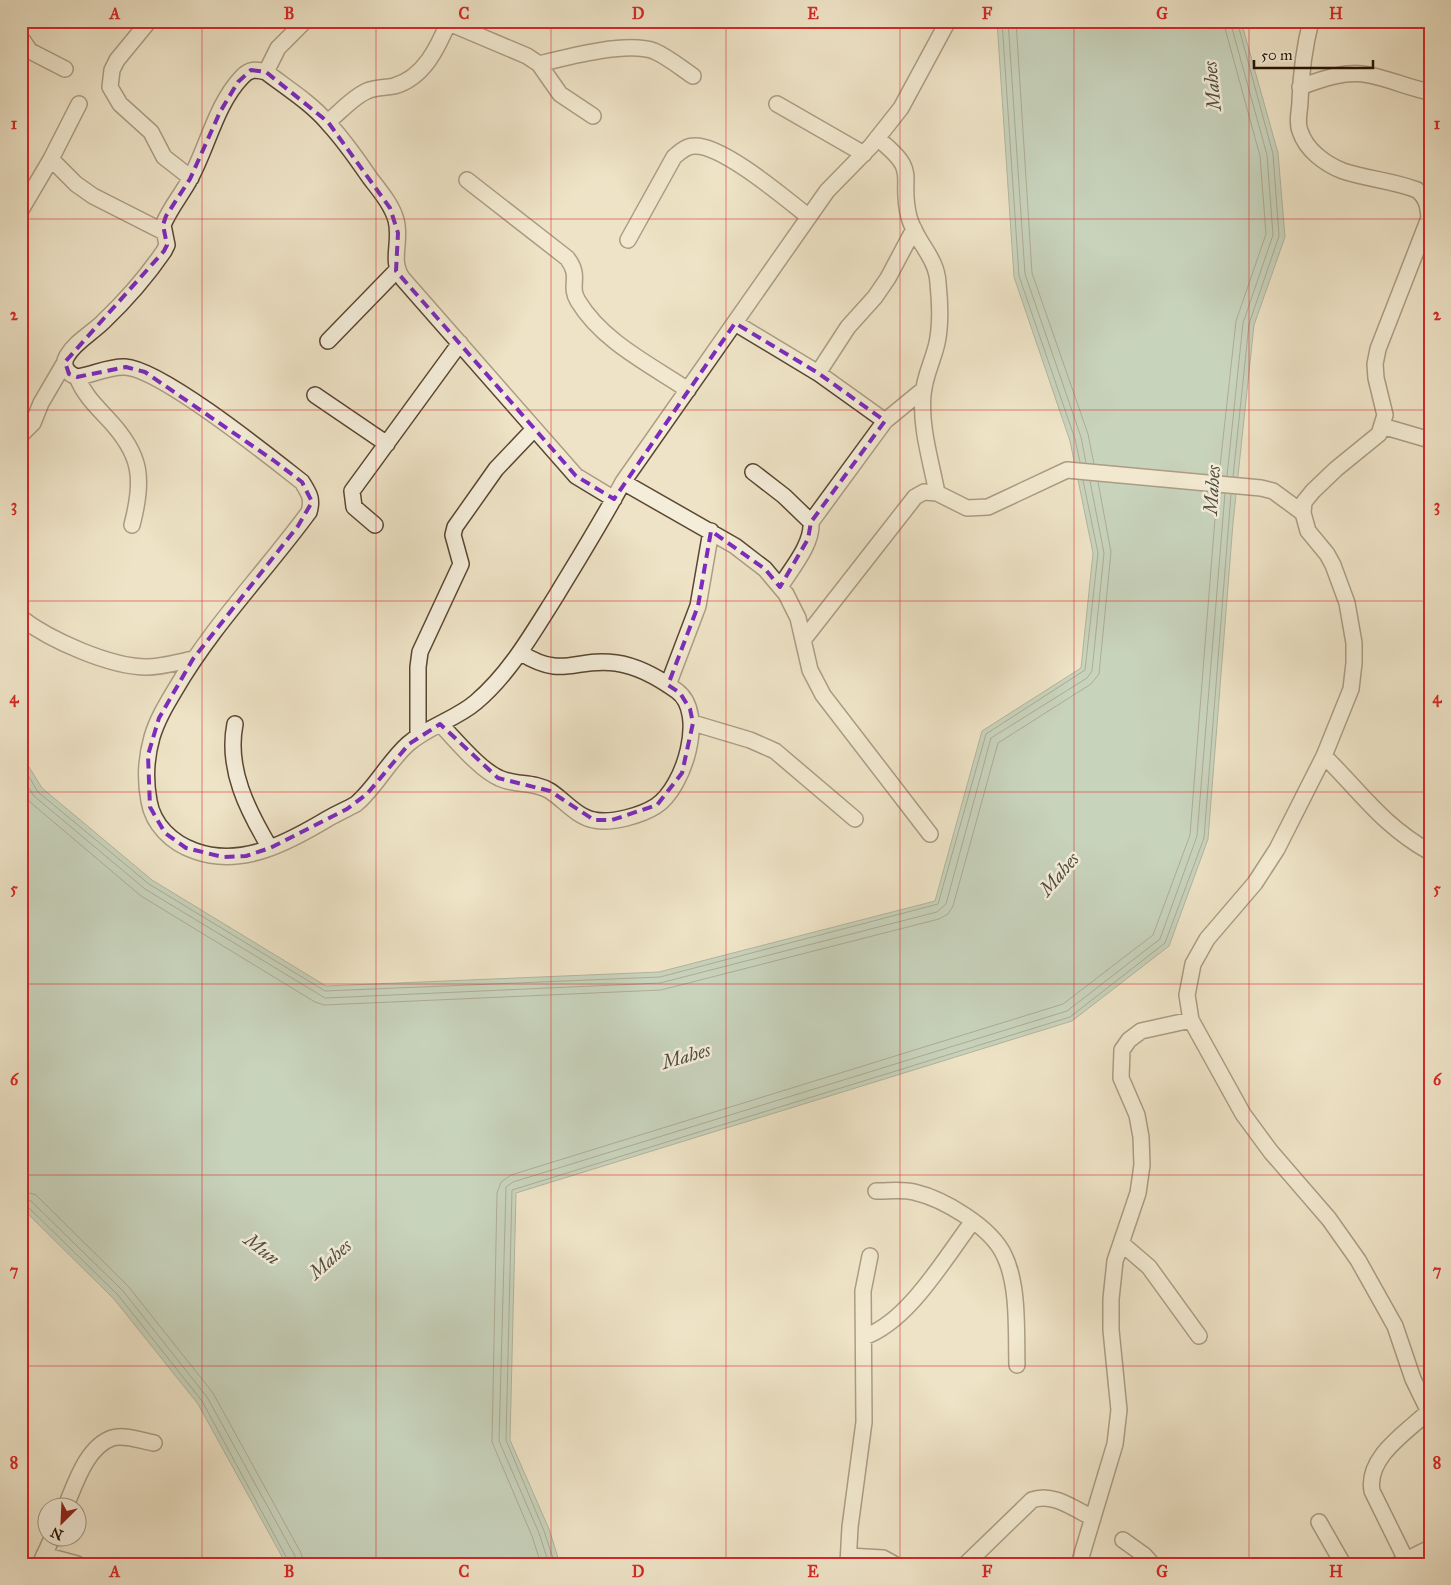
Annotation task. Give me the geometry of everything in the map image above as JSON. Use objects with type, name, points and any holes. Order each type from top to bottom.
[{"type":"street","points":[[149,21],[117,60],[112,70],[110,87],[120,104],[151,132],[164,157],[191,178]]},
{"type":"street","points":[[266,72],[278,48],[305,21]]},
{"type":"street","points":[[65,362],[65,368],[69,374],[76,377],[126,367],[145,372],[233,429],[302,482],[309,492],[312,502],[308,512],[193,659],[158,718],[150,746],[147,790],[156,821],[165,832],[180,844],[203,854],[223,857],[246,856],[270,848],[356,804],[367,794],[399,752],[418,735],[476,702],[521,653],[623,482],[827,191],[864,154],[901,108],[948,21]]},
{"type":"street","points":[[1310,21],[1304,47],[1300,87],[1299,128],[1312,151],[1325,162],[1340,170],[1417,190],[1424,196],[1428,204],[1428,218],[1424,233],[1376,356],[1376,378],[1385,415],[1379,434],[1368,445],[1336,469],[1312,491],[1304,502],[1303,513],[1308,531],[1327,554],[1341,584],[1349,610],[1354,643],[1350,689],[1324,756],[1274,856],[1207,939],[1193,964],[1187,996],[1191,1020],[1243,1114],[1271,1152],[1329,1219],[1358,1260],[1395,1326],[1413,1380],[1429,1412],[1383,1454],[1370,1480],[1372,1491],[1404,1562],[1430,1548]]},
{"type":"street","points":[[328,122],[366,92],[379,87],[393,86],[411,79],[420,72],[449,22],[527,56],[539,64],[560,94],[593,116]]},
{"type":"street","points":[[21,38],[30,51],[65,69]]},
{"type":"street","points":[[539,64],[581,53],[641,49],[663,56],[693,76]]},
{"type":"street","points":[[21,435],[33,424],[41,403],[75,347],[103,322],[157,260],[167,245],[163,224],[166,216],[191,178],[220,112],[238,82],[251,70],[266,72],[328,122],[390,208],[396,220],[398,234],[394,260],[396,271],[576,476],[614,499]]},
{"type":"street","points":[[1300,87],[1332,77],[1354,73],[1369,74],[1430,92]]},
{"type":"street","points":[[21,210],[51,159],[79,104]]},
{"type":"street","points":[[777,104],[864,154]]},
{"type":"street","points":[[877,138],[896,154],[907,173],[906,206],[914,229],[932,258],[938,281],[940,326],[924,389],[923,413],[937,493]]},
{"type":"street","points":[[628,240],[674,157],[683,149],[695,145],[721,154],[751,173],[809,217]]},
{"type":"street","points":[[51,159],[76,184],[93,196],[164,232]]},
{"type":"street","points":[[467,180],[567,258],[574,268],[576,277],[574,288],[577,300],[606,335],[688,390]]},
{"type":"street","points":[[818,373],[848,327],[876,297],[914,229]]},
{"type":"street","points":[[328,341],[396,271]]},
{"type":"street","points":[[735,323],[818,373],[885,421]]},
{"type":"street","points":[[376,525],[354,507],[352,491],[460,343]]},
{"type":"street","points":[[76,377],[89,400],[118,431],[134,457],[140,479],[140,491],[132,525]]},
{"type":"street","points":[[780,587],[808,539],[811,522],[885,421],[924,389]]},
{"type":"street","points":[[315,395],[386,444]]},
{"type":"street","points":[[1382,426],[1430,440]]},
{"type":"street","points":[[418,735],[418,662],[424,641],[461,564],[453,535],[455,526],[496,469],[534,429]]},
{"type":"street","points":[[804,639],[915,497],[924,492],[937,493],[967,508],[988,507],[1067,470],[1261,488],[1273,491],[1303,513]]},
{"type":"street","points":[[752,472],[784,496],[811,522]]},
{"type":"street","points":[[623,482],[735,546],[765,570],[780,587],[798,618],[810,670],[823,694],[930,834]]},
{"type":"street","points":[[668,685],[698,606],[710,531]]},
{"type":"street","points":[[21,618],[67,644],[125,664],[147,667],[193,659]]},
{"type":"street","points":[[440,724],[498,778],[540,787],[594,820],[620,818],[657,805],[673,788],[682,773],[693,723],[690,709],[680,693],[634,667],[614,662],[552,667],[536,663],[521,653]]},
{"type":"street","points":[[693,723],[742,737],[775,751],[855,818]]},
{"type":"street","points":[[235,724],[233,735],[235,769],[242,794],[251,816],[270,848]]},
{"type":"street","points":[[1324,756],[1352,784],[1378,815],[1406,839],[1430,852]]},
{"type":"street","points":[[1079,1564],[1115,1444],[1119,1410],[1111,1330],[1111,1299],[1115,1261],[1138,1193],[1142,1165],[1141,1136],[1137,1115],[1121,1078],[1122,1050],[1128,1040],[1141,1031],[1191,1020]]},
{"type":"street","points":[[876,1191],[914,1192],[935,1199],[973,1221],[993,1239],[1004,1255],[1014,1296],[1017,1365]]},
{"type":"street","points":[[864,1337],[878,1332],[905,1310],[973,1221]]},
{"type":"street","points":[[1121,1243],[1149,1267],[1199,1336]]},
{"type":"street","points":[[870,1256],[863,1291],[864,1422],[850,1527],[848,1560],[883,1558],[894,1564]]},
{"type":"street","points":[[69,1498],[84,1465],[98,1447],[112,1438],[130,1438],[154,1443]]},
{"type":"street","points":[[966,1564],[1032,1500],[1041,1496],[1052,1498],[1093,1518]]},
{"type":"street","points":[[1319,1522],[1343,1564]]},
{"type":"street","points":[[1123,1540],[1144,1555],[1152,1564]]},
{"type":"street","points":[[42,1559],[77,1564]]},
{"type":"highlighted area","points":[[251,70],[266,72],[328,122],[390,208],[398,233],[396,271],[576,476],[614,499],[735,323],[818,373],[885,421],[811,522],[808,539],[780,587],[765,569],[711,531],[698,606],[668,685],[680,693],[690,709],[693,723],[682,773],[657,805],[612,820],[594,820],[550,791],[498,778],[440,724],[409,744],[367,794],[347,809],[270,848],[246,856],[223,857],[186,848],[165,833],[150,807],[148,755],[159,718],[193,659],[298,526],[312,502],[302,482],[145,372],[126,367],[77,377],[69,374],[65,362],[164,251],[167,245],[163,225],[166,216],[190,179],[220,112],[238,82]]},
{"type":"water","points":[[997,21],[1241,21],[1278,153],[1285,237],[1254,325],[1233,523],[1208,839],[1169,946],[1072,1021],[516,1193],[510,1440],[549,1529],[560,1564],[286,1564],[198,1404],[114,1299],[21,1207],[21,754],[42,788],[152,880],[326,986],[659,972],[935,901],[982,731],[1081,668],[1093,553],[1070,441],[1014,277]]},
{"type":"water label","name":"Mahes","points":[[1212,86]]},
{"type":"water label","name":"Mahes","points":[[1212,490]]},
{"type":"water label","name":"Mahes","points":[[1059,874]]},
{"type":"water label","name":"Mahes","points":[[686,1056]]},
{"type":"water label","name":"Mun","points":[[262,1249]]},
{"type":"water label","name":"Mahes","points":[[330,1259]]}]
